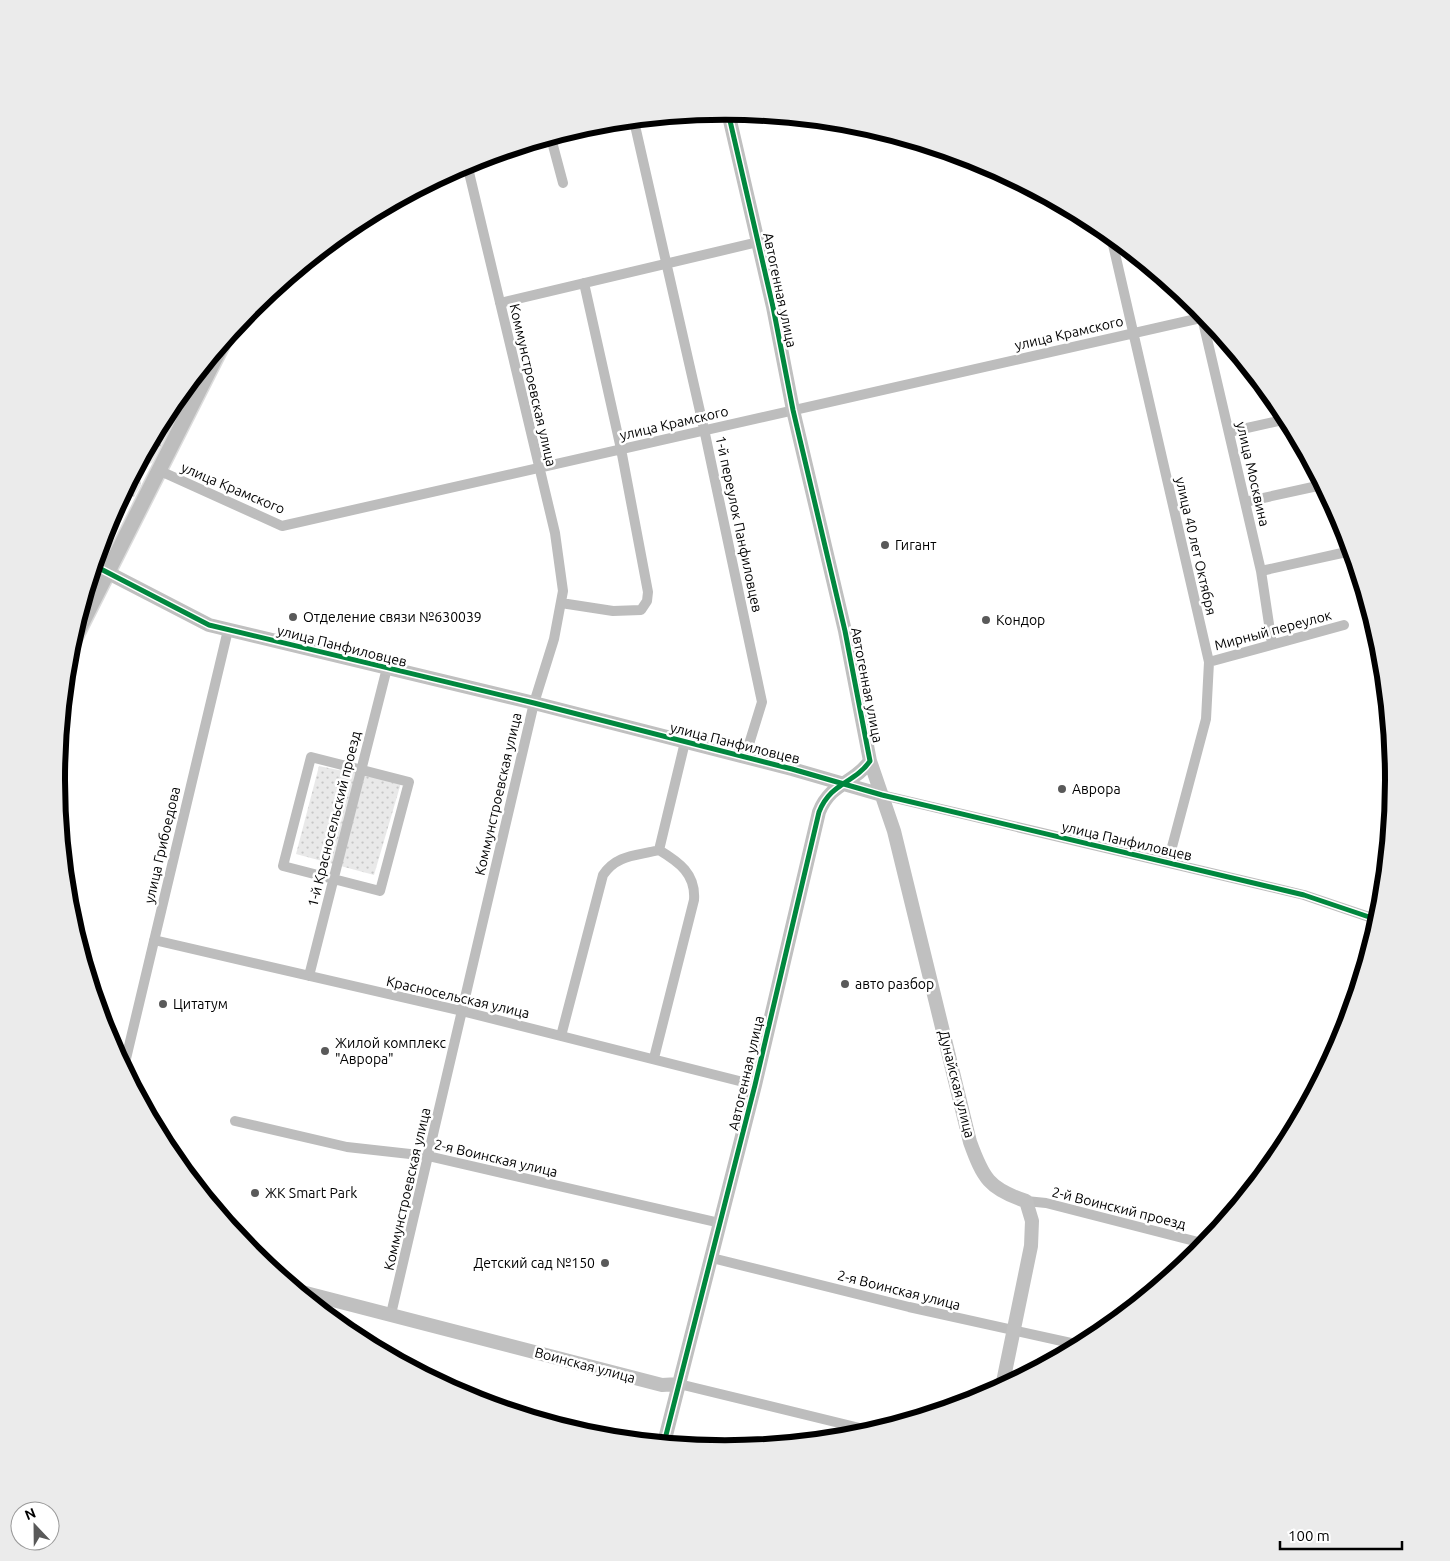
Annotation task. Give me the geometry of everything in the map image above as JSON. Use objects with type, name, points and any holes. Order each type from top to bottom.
[{"type":"main road","points":[[95,584],[101,569],[158,470],[210,367]]},
{"type":"street","name":"Автогенная улица","points":[[665,1437],[755,1084],[818,812],[826,797],[841,784],[858,774],[870,760],[845,631],[793,410],[758,242],[730,120]]},
{"type":"street","name":"1-й переулок Панфиловцев","points":[[635,127],[704,430],[762,702],[745,757]]},
{"type":"street","points":[[552,143],[563,183]]},
{"type":"street","name":"Коммунстроевская улица","points":[[391,1314],[534,703],[554,639],[563,591],[555,533],[538,469],[470,172]]},
{"type":"street","points":[[500,303],[758,242]]},
{"type":"street","name":"улица 40 лет Октября","points":[[1114,247],[1209,662],[1206,718],[1168,862]]},
{"type":"street","points":[[561,603],[613,610],[641,610],[647,601],[648,592],[620,449],[584,283]]},
{"type":"street","name":"улица Крамского","points":[[158,470],[282,526],[1133,333],[1195,317]]},
{"type":"street","name":"улица Москвина","points":[[1206,329],[1262,571],[1272,644]]},
{"type":"street","points":[[1229,432],[1278,421]]},
{"type":"street","points":[[1246,502],[1316,486]]},
{"type":"street","points":[[1262,571],[1344,553]]},
{"type":"street","name":"улица Панфиловцев","points":[[101,569],[209,625],[534,703],[745,757],[882,795],[1324,900],[1370,917]]},
{"type":"street","name":"Мирный переулок","points":[[1209,662],[1344,625]]},
{"type":"street","name":"улица Грибоедова","points":[[126,1057],[228,630]]},
{"type":"street","name":"1-й Красносельский проезд","points":[[309,976],[387,668]]},
{"type":"street","points":[[659,850],[686,742]]},
{"type":"street","points":[[311,757],[361,770],[409,782],[380,891],[283,866],[311,757]]},
{"type":"street","name":"Дунайская улица","points":[[870,760],[894,831],[970,1142],[978,1165],[994,1188],[1026,1201]]},
{"type":"street","points":[[561,1036],[603,875],[609,866],[619,859],[659,850],[678,862],[691,878],[695,889],[694,900],[654,1058]]},
{"type":"street","name":"Красносельская улица","points":[[154,940],[462,1011],[755,1084]]},
{"type":"street","name":"2-я Воинская улица","points":[[235,1121],[347,1147],[428,1156],[720,1223]]},
{"type":"street","points":[[1004,1378],[1032,1246],[1032,1221],[1026,1201]]},
{"type":"street","name":"2-й Воинский проезд","points":[[1026,1201],[1046,1203],[1197,1242]]},
{"type":"street","name":"2-я Воинская улица","points":[[712,1258],[1015,1332],[1070,1343]]},
{"type":"street","name":"Воинская улица","points":[[311,1294],[662,1385],[679,1384],[857,1427]]},
{"type":"green space","points":[[178,411],[152,463],[146,465],[153,450]]},
{"type":"green space","points":[[140,476],[141,485],[134,497],[130,496]]},
{"type":"green space","points":[[319,766],[401,783],[374,875],[296,854]]},
{"type":"cycle path","points":[[665,1437],[755,1085],[819,812],[830,795],[864,769],[870,761],[845,631],[793,410],[773,307],[730,120]]},
{"type":"cycle path","points":[[100,569],[209,625],[534,703],[792,769],[882,795],[1304,895],[1370,917]]},
{"type":"place","name":"Гигант","points":[[885,545]]},
{"type":"place","name":"Отделение связи №630039","points":[[293,617]]},
{"type":"place","name":"Кондор","points":[[986,620]]},
{"type":"place","name":"Аврора","points":[[1062,789]]},
{"type":"place","name":"авто разбор","points":[[845,984]]},
{"type":"place","name":"Цитатум","points":[[163,1004]]},
{"type":"place","name":"Жилой комплекс \"Аврора\"","points":[[325,1051]]},
{"type":"place","name":"ЖК Smart Park","points":[[255,1193]]},
{"type":"place","name":"Детский сад №150","points":[[605,1263]]}]
